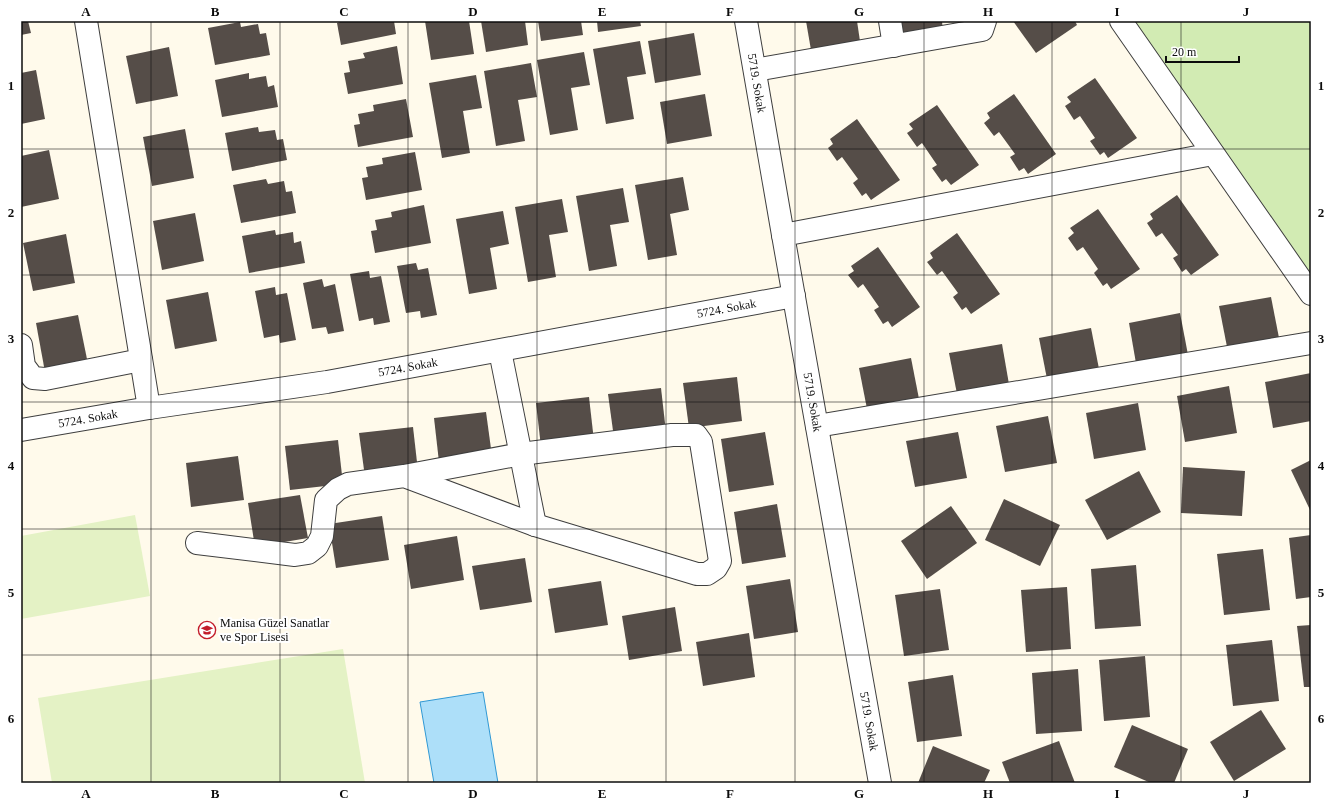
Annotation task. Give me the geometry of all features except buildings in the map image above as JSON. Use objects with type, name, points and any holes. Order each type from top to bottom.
[{"type":"street","points":[[86,21],[149,408]]},
{"type":"street","name":"5719. Sokak","points":[[746,21],[880,783]]},
{"type":"street","points":[[890,21],[894,46]]},
{"type":"street","points":[[755,70],[982,30],[985,21]]},
{"type":"street","points":[[1121,21],[1311,294]]},
{"type":"street","points":[[783,235],[1213,154]]},
{"type":"street","name":"5724. Sokak","points":[[21,430],[149,408],[327,382],[794,296]]},
{"type":"street","points":[[817,426],[1311,343]]},
{"type":"street","points":[[21,345],[24,366],[33,378],[45,379],[141,360]]},
{"type":"street","points":[[500,351],[535,525]]},
{"type":"street","points":[[197,543],[295,555],[308,553],[317,546],[322,536],[326,500],[338,489],[348,484],[404,476],[520,454],[672,435],[696,435],[701,442],[720,561],[716,568],[708,574],[697,574],[535,525],[404,476]]},
{"type":"green space","points":[[1134,21],[1311,21],[1311,280]]},
{"type":"green space","points":[[135,515],[150,596],[21,619],[21,536]]},
{"type":"green space","points":[[343,649],[365,783],[52,783],[38,698]]},
{"type":"water","points":[[483,692],[498,783],[434,783],[420,702]]},
{"type":"place","name":"Manisa Güzel Sanatlar ve Spor Lisesi","points":[[207,630]]}]
